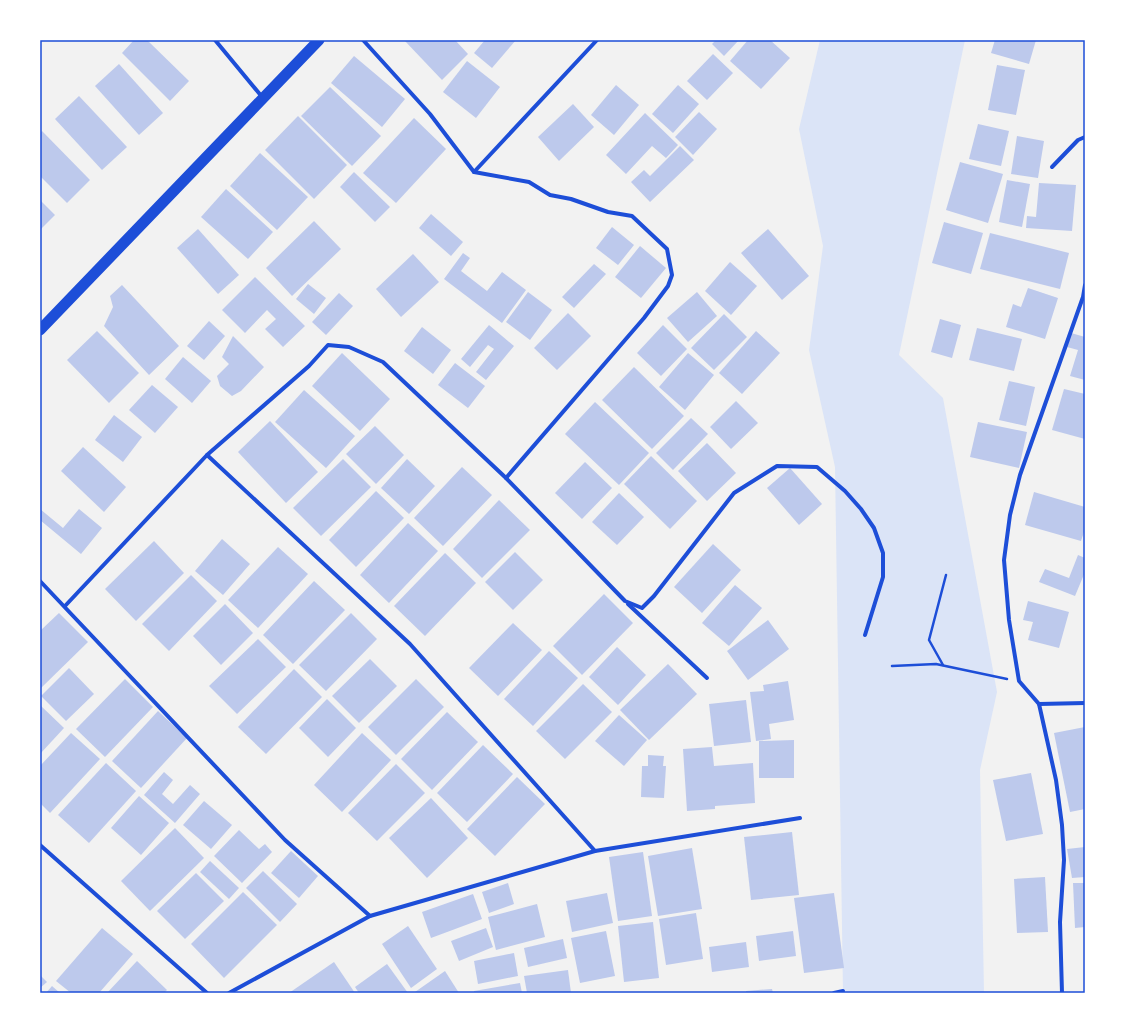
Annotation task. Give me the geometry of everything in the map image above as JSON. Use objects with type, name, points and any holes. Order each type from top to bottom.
[{"type":"highway","points":[[40,330],[319,40]]},
{"type":"street","points":[[215,40],[263,99]]},
{"type":"street","points":[[363,40],[430,114],[474,172],[529,182],[550,195],[608,212],[632,216],[667,249],[672,275],[668,286],[644,318],[506,478]]},
{"type":"street","points":[[474,172],[597,40]]},
{"type":"street","points":[[1052,167],[1078,140],[1085,137]]},
{"type":"street","points":[[1062,993],[1060,922],[1064,860],[1062,825],[1056,780],[1039,704],[1019,681],[1009,620],[1004,560],[1010,515],[1020,475],[1083,297],[1085,285]]},
{"type":"street","points":[[64,606],[207,455],[309,366],[328,345],[349,347],[383,362],[506,478],[625,600],[707,678]]},
{"type":"street","points":[[207,455],[410,644],[595,851]]},
{"type":"street","points":[[625,600],[642,608],[654,596],[734,493],[777,466],[817,467],[845,491],[861,509],[874,528],[883,552],[883,577],[865,635]]},
{"type":"street","points":[[40,581],[285,840],[370,916]]},
{"type":"street","points":[[1039,704],[1085,703]]},
{"type":"street","points":[[229,993],[370,916],[595,851],[800,818]]},
{"type":"street","points":[[40,845],[207,993]]},
{"type":"street","points":[[834,993],[843,991]]},
{"type":"path","points":[[943,665],[929,640],[946,575]]},
{"type":"path","points":[[892,666],[943,665],[1019,681]]},
{"type":"shaded area","points":[[820,40],[965,40],[899,355],[943,398],[997,692],[980,770],[984,993],[843,993],[835,467],[809,350],[823,246],[799,129]]},
{"type":"building","points":[[134,40],[147,40],[189,81],[170,101],[122,53]]},
{"type":"building","points":[[404,40],[455,40],[468,54],[442,80]]},
{"type":"building","points":[[485,40],[516,40],[492,68],[474,53]]},
{"type":"building","points":[[716,40],[739,40],[724,56],[712,44]]},
{"type":"building","points":[[748,40],[770,40],[790,58],[761,89],[730,61]]},
{"type":"building","points":[[995,40],[1036,40],[1029,64],[991,53]]},
{"type":"building","points":[[713,54],[733,73],[707,100],[687,81]]},
{"type":"building","points":[[354,56],[405,99],[382,127],[331,83]]},
{"type":"building","points":[[467,61],[500,87],[476,118],[443,92]]},
{"type":"building","points":[[119,64],[163,113],[139,135],[95,86]]},
{"type":"building","points":[[997,65],[1025,70],[1016,115],[988,110]]},
{"type":"building","points":[[616,85],[639,105],[614,135],[591,115]]},
{"type":"building","points":[[678,85],[699,104],[673,133],[652,114]]},
{"type":"building","points":[[330,87],[381,136],[352,166],[301,116]]},
{"type":"building","points":[[79,96],[127,147],[102,170],[55,119]]},
{"type":"building","points":[[573,104],[594,127],[559,161],[538,137]]},
{"type":"building","points":[[699,112],[717,129],[693,155],[675,137]]},
{"type":"building","points":[[645,113],[678,145],[666,158],[652,146],[626,174],[606,155]]},
{"type":"building","points":[[298,116],[347,165],[314,199],[265,150]]},
{"type":"building","points":[[414,118],[446,149],[396,203],[363,173]]},
{"type":"building","points":[[978,124],[1009,131],[1001,166],[969,159]]},
{"type":"building","points":[[42,131],[90,180],[67,203],[40,176],[40,134]]},
{"type":"building","points":[[1017,136],[1044,141],[1038,178],[1011,174]]},
{"type":"building","points":[[680,146],[694,160],[650,202],[631,182],[644,170],[650,176]]},
{"type":"building","points":[[260,153],[308,197],[277,230],[230,186]]},
{"type":"building","points":[[960,162],[1003,174],[988,223],[946,210]]},
{"type":"building","points":[[354,172],[390,207],[375,222],[340,187]]},
{"type":"building","points":[[1007,180],[1030,184],[1022,227],[999,222]]},
{"type":"building","points":[[1039,183],[1076,185],[1072,231],[1026,228],[1027,216],[1036,217]]},
{"type":"building","points":[[226,189],[273,232],[248,259],[201,217]]},
{"type":"building","points":[[40,200],[55,215],[40,230]]},
{"type":"building","points":[[431,214],[463,242],[451,256],[419,228]]},
{"type":"building","points":[[314,221],[341,249],[292,296],[266,268]]},
{"type":"building","points":[[944,222],[983,233],[971,274],[932,263]]},
{"type":"building","points":[[612,227],[634,245],[618,265],[596,248]]},
{"type":"building","points":[[198,229],[239,275],[218,294],[177,248]]},
{"type":"building","points":[[768,229],[809,276],[782,300],[741,253]]},
{"type":"building","points":[[990,233],[1069,253],[1060,289],[980,269]]},
{"type":"building","points":[[640,246],[666,268],[641,298],[615,277]]},
{"type":"building","points":[[463,253],[470,258],[461,271],[487,291],[502,272],[526,290],[502,323],[444,279]]},
{"type":"building","points":[[413,254],[439,282],[401,317],[376,289]]},
{"type":"building","points":[[730,262],[757,286],[731,315],[705,291]]},
{"type":"building","points":[[594,264],[606,274],[574,308],[562,297]]},
{"type":"building","points":[[255,277],[305,326],[283,347],[265,329],[276,319],[267,310],[245,333],[222,310]]},
{"type":"building","points":[[308,284],[326,298],[314,314],[296,299]]},
{"type":"building","points":[[122,285],[179,346],[149,375],[104,326],[113,307],[110,296]]},
{"type":"building","points":[[1028,288],[1058,298],[1045,339],[1006,327],[1013,304],[1021,307]]},
{"type":"building","points":[[528,292],[552,310],[530,340],[506,322]]},
{"type":"building","points":[[697,292],[717,316],[688,342],[667,318]]},
{"type":"building","points":[[339,293],[353,306],[326,335],[312,322]]},
{"type":"building","points":[[568,313],[591,336],[557,370],[534,348]]},
{"type":"building","points":[[724,314],[747,337],[714,370],[691,348]]},
{"type":"building","points":[[940,319],[961,325],[952,358],[931,352]]},
{"type":"building","points":[[209,321],[225,336],[204,360],[187,346]]},
{"type":"building","points":[[489,325],[514,346],[486,380],[476,372],[494,349],[488,345],[470,367],[461,359]]},
{"type":"building","points":[[663,325],[687,349],[661,376],[637,353]]},
{"type":"building","points":[[422,327],[451,350],[433,374],[404,351]]},
{"type":"building","points":[[977,328],[1022,339],[1014,371],[969,360]]},
{"type":"building","points":[[97,331],[139,373],[109,403],[67,360]]},
{"type":"building","points":[[756,331],[780,353],[742,394],[719,373]]},
{"type":"building","points":[[1071,333],[1085,337],[1085,380],[1070,376],[1078,350],[1067,347]]},
{"type":"building","points":[[233,336],[264,367],[241,391],[232,396],[220,386],[217,376],[229,364],[222,357]]},
{"type":"building","points":[[342,353],[390,399],[360,431],[312,386]]},
{"type":"building","points":[[688,353],[714,375],[685,410],[659,387]]},
{"type":"building","points":[[183,357],[211,381],[192,403],[165,379]]},
{"type":"building","points":[[455,363],[485,386],[468,408],[438,385]]},
{"type":"building","points":[[634,367],[684,416],[652,449],[602,400]]},
{"type":"building","points":[[1009,381],[1035,387],[1026,426],[999,420]]},
{"type":"building","points":[[152,385],[178,407],[155,433],[129,410]]},
{"type":"building","points":[[1064,389],[1085,394],[1085,439],[1052,430]]},
{"type":"building","points":[[304,390],[355,436],[326,468],[275,422]]},
{"type":"building","points":[[736,401],[758,423],[731,449],[710,427]]},
{"type":"building","points":[[595,402],[649,453],[619,485],[565,434]]},
{"type":"building","points":[[114,415],[142,437],[123,462],[95,440]]},
{"type":"building","points":[[691,418],[708,434],[673,470],[656,453]]},
{"type":"building","points":[[270,421],[318,472],[286,503],[238,452]]},
{"type":"building","points":[[978,422],[1027,432],[1019,468],[970,457]]},
{"type":"building","points":[[375,426],[404,455],[376,484],[346,454]]},
{"type":"building","points":[[707,443],[736,473],[707,501],[678,471]]},
{"type":"building","points":[[83,447],[126,487],[104,512],[61,471]]},
{"type":"building","points":[[651,456],[697,501],[670,529],[624,484]]},
{"type":"building","points":[[343,459],[371,487],[321,536],[293,508]]},
{"type":"building","points":[[407,459],[435,486],[409,514],[381,488]]},
{"type":"building","points":[[585,462],[612,488],[582,519],[555,493]]},
{"type":"building","points":[[462,467],[492,495],[443,546],[414,518]]},
{"type":"building","points":[[790,468],[822,504],[799,525],[767,488]]},
{"type":"building","points":[[376,491],[404,518],[356,567],[329,540]]},
{"type":"building","points":[[1034,492],[1085,507],[1085,529],[1081,541],[1025,525]]},
{"type":"building","points":[[619,493],[644,517],[617,545],[592,522]]},
{"type":"building","points":[[499,500],[530,530],[482,578],[453,549]]},
{"type":"building","points":[[40,509],[63,528],[79,509],[102,528],[81,554],[40,520]]},
{"type":"building","points":[[408,523],[438,551],[389,603],[360,575]]},
{"type":"building","points":[[222,539],[250,564],[223,595],[195,571]]},
{"type":"building","points":[[154,541],[184,573],[136,621],[105,589]]},
{"type":"building","points":[[713,544],[741,570],[702,613],[674,587]]},
{"type":"building","points":[[278,547],[308,574],[258,628],[228,600]]},
{"type":"building","points":[[515,552],[543,580],[513,610],[485,582]]},
{"type":"building","points":[[445,553],[476,583],[425,636],[394,606]]},
{"type":"building","points":[[1078,555],[1085,558],[1085,572],[1075,596],[1039,582],[1045,569],[1069,578]]},
{"type":"building","points":[[191,575],[217,601],[169,651],[142,624]]},
{"type":"building","points":[[314,581],[345,610],[293,664],[263,635]]},
{"type":"building","points":[[735,585],[762,608],[729,646],[702,623]]},
{"type":"building","points":[[604,594],[633,623],[582,675],[553,646]]},
{"type":"building","points":[[1028,601],[1069,612],[1059,648],[1028,640],[1033,622],[1023,620]]},
{"type":"building","points":[[225,604],[253,633],[221,665],[193,636]]},
{"type":"building","points":[[59,613],[88,642],[40,689],[40,631]]},
{"type":"building","points":[[351,613],[377,639],[326,691],[299,665]]},
{"type":"building","points":[[768,620],[789,649],[748,680],[727,651]]},
{"type":"building","points":[[513,623],[542,650],[498,696],[469,668]]},
{"type":"building","points":[[258,639],[286,667],[237,714],[209,686]]},
{"type":"building","points":[[617,647],[646,675],[618,705],[589,677]]},
{"type":"building","points":[[549,651],[578,678],[533,726],[504,699]]},
{"type":"building","points":[[370,659],[397,686],[359,723],[332,696]]},
{"type":"building","points":[[668,664],[697,694],[649,740],[620,710]]},
{"type":"building","points":[[69,668],[94,694],[66,721],[41,696]]},
{"type":"building","points":[[294,669],[322,697],[266,754],[238,727]]},
{"type":"building","points":[[125,679],[153,707],[105,757],[76,729]]},
{"type":"building","points":[[416,679],[444,707],[396,755],[368,727]]},
{"type":"building","points":[[788,681],[794,720],[769,724],[771,739],[756,741],[750,692],[764,691],[763,685]]},
{"type":"building","points":[[583,684],[612,712],[565,759],[536,731]]},
{"type":"building","points":[[327,699],[356,728],[328,757],[299,728]]},
{"type":"building","points":[[746,700],[751,742],[714,746],[709,704]]},
{"type":"building","points":[[40,705],[64,728],[40,754]]},
{"type":"building","points":[[158,711],[187,738],[141,788],[112,761]]},
{"type":"building","points":[[447,712],[478,742],[432,790],[401,759]]},
{"type":"building","points":[[619,715],[647,740],[624,766],[595,741]]},
{"type":"building","points":[[1085,727],[1085,809],[1070,812],[1054,733]]},
{"type":"building","points":[[71,733],[100,759],[50,813],[40,803],[40,766]]},
{"type":"building","points":[[362,733],[391,760],[342,812],[314,785]]},
{"type":"building","points":[[794,740],[794,778],[759,778],[759,741]]},
{"type":"building","points":[[483,745],[513,774],[467,822],[437,793]]},
{"type":"building","points":[[712,747],[714,766],[753,763],[755,803],[715,806],[715,809],[687,811],[683,749]]},
{"type":"building","points":[[648,755],[664,756],[663,766],[666,766],[664,798],[641,797],[642,766],[648,766]]},
{"type":"building","points":[[106,763],[136,791],[89,843],[58,815]]},
{"type":"building","points":[[396,764],[425,793],[377,841],[348,813]]},
{"type":"building","points":[[164,772],[173,780],[162,794],[173,804],[190,785],[200,794],[175,823],[144,795]]},
{"type":"building","points":[[1031,773],[1043,834],[1006,841],[993,780]]},
{"type":"building","points":[[517,777],[545,804],[495,856],[467,829]]},
{"type":"building","points":[[139,796],[169,823],[141,855],[111,828]]},
{"type":"building","points":[[431,798],[468,838],[427,878],[389,838]]},
{"type":"building","points":[[204,801],[232,825],[211,849],[183,825]]},
{"type":"building","points":[[175,828],[204,858],[150,911],[121,881]]},
{"type":"building","points":[[239,830],[259,849],[265,844],[272,852],[242,883],[214,856]]},
{"type":"building","points":[[792,832],[799,895],[751,900],[744,837]]},
{"type":"building","points":[[1085,847],[1085,877],[1072,878],[1067,849]]},
{"type":"building","points":[[692,848],[702,909],[658,916],[648,856]]},
{"type":"building","points":[[291,851],[318,876],[299,898],[271,873]]},
{"type":"building","points":[[643,852],[652,916],[618,921],[609,857]]},
{"type":"building","points":[[210,861],[239,888],[229,899],[200,872]]},
{"type":"building","points":[[263,871],[297,904],[280,922],[246,888]]},
{"type":"building","points":[[196,873],[224,901],[185,939],[157,911]]},
{"type":"building","points":[[1045,877],[1048,932],[1017,933],[1014,879]]},
{"type":"building","points":[[508,883],[514,904],[489,913],[482,892]]},
{"type":"building","points":[[1073,883],[1085,883],[1085,927],[1075,928]]},
{"type":"building","points":[[243,892],[277,925],[224,978],[191,944]]},
{"type":"building","points":[[607,893],[613,923],[572,932],[566,901]]},
{"type":"building","points":[[834,893],[844,968],[804,973],[794,898]]},
{"type":"building","points":[[473,894],[482,919],[431,938],[422,912]]},
{"type":"building","points":[[537,904],[545,937],[496,950],[488,917]]},
{"type":"building","points":[[696,913],[703,959],[666,965],[659,919]]},
{"type":"building","points":[[653,922],[659,978],[624,982],[618,926]]},
{"type":"building","points":[[408,926],[437,969],[411,988],[382,944]]},
{"type":"building","points":[[102,928],[133,954],[99,993],[71,993],[56,981]]},
{"type":"building","points":[[486,928],[493,947],[459,961],[451,941]]},
{"type":"building","points":[[606,931],[615,976],[580,983],[571,938]]},
{"type":"building","points":[[793,931],[796,956],[759,961],[756,936]]},
{"type":"building","points":[[563,939],[567,958],[528,967],[524,948]]},
{"type":"building","points":[[746,942],[749,967],[712,972],[709,947]]},
{"type":"building","points":[[514,953],[518,976],[478,984],[474,961]]},
{"type":"building","points":[[137,961],[167,990],[164,993],[107,993]]},
{"type":"building","points":[[334,962],[355,993],[289,993]]},
{"type":"building","points":[[387,964],[408,993],[359,993],[355,987]]},
{"type":"building","points":[[568,970],[571,993],[527,993],[524,976]]},
{"type":"building","points":[[445,971],[459,993],[415,993],[415,992]]},
{"type":"building","points":[[40,975],[47,982],[40,988]]},
{"type":"building","points":[[520,983],[522,993],[474,993],[474,991]]},
{"type":"building","points":[[52,986],[60,993],[46,993]]},
{"type":"building","points":[[772,989],[773,993],[746,993],[746,991]]}]
